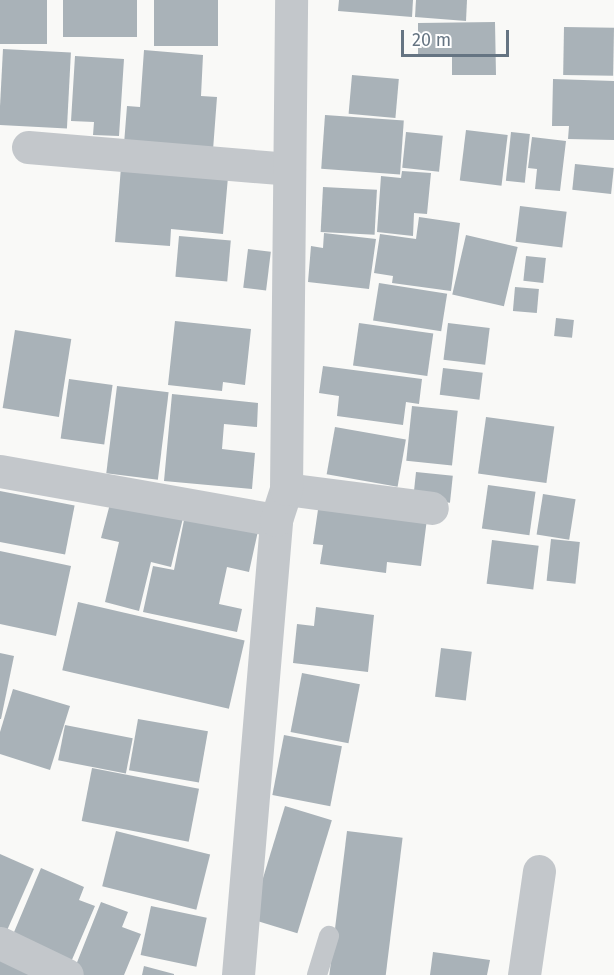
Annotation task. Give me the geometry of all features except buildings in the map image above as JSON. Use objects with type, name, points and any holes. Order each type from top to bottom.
[{"type":"street","points":[[238,975],[276,520],[286,489],[291,0]]},
{"type":"street","points":[[28,147],[289,169]]},
{"type":"street","points":[[0,471],[276,520]]},
{"type":"street","points":[[286,489],[432,508]]},
{"type":"street","points":[[524,975],[539,871]]},
{"type":"street","points":[[0,943],[67,975]]},
{"type":"lane","points":[[317,975],[329,936]]}]
